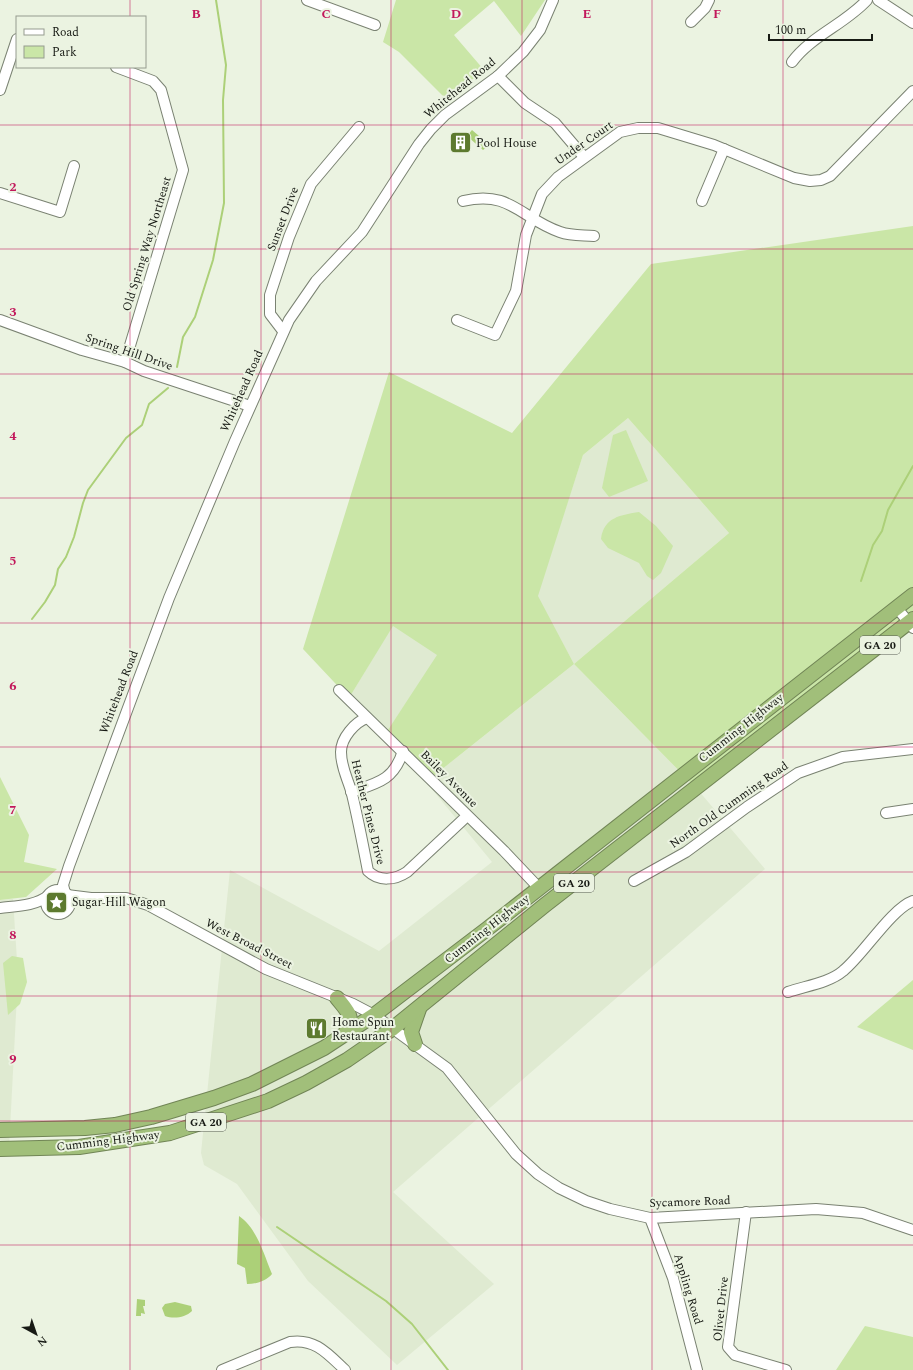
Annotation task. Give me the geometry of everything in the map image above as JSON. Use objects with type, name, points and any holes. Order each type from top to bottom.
[{"type":"highway","name":"Cumming Highway","points":[[0,1130],[85,1128],[115,1125],[151,1117],[214,1098],[252,1084],[298,1062],[374,1016],[913,595]]},
{"type":"highway","name":"Cumming Highway","points":[[1,1150],[79,1147],[120,1142],[170,1133],[268,1101],[306,1083],[347,1060],[392,1029],[545,905],[912,623]]},
{"type":"highway","points":[[337,998],[351,1019],[345,1034]]},
{"type":"highway","points":[[415,1044],[411,1032],[415,1015],[420,1006]]},
{"type":"street","points":[[307,0],[375,25]]},
{"type":"street","name":"Whitehead Road","points":[[66,894],[63,885],[69,866],[169,598],[283,331],[302,299],[316,281],[362,232],[415,150],[431,129],[451,110],[498,76],[523,52],[540,30],[553,0]]},
{"type":"street","points":[[691,22],[709,0]]},
{"type":"street","points":[[792,62],[801,50],[855,13],[867,0]]},
{"type":"street","points":[[878,0],[913,23]]},
{"type":"street","points":[[0,90],[16,42]]},
{"type":"street","name":"Old Spring Way Northeast","points":[[119,68],[153,81],[161,90],[183,170],[124,362]]},
{"type":"street","points":[[498,76],[525,103],[556,123],[584,157]]},
{"type":"street","name":"Under Court","points":[[457,320],[495,336],[516,291],[526,235],[542,194],[558,177],[620,132],[638,128],[658,128],[676,132],[724,149],[794,178],[810,181],[822,180],[830,176],[913,91]]},
{"type":"street","name":"Sunset Drive","points":[[283,331],[270,314],[270,295],[289,236],[311,184],[358,127]]},
{"type":"street","points":[[702,201],[724,149]]},
{"type":"street","points":[[0,193],[60,212],[74,166]]},
{"type":"street","points":[[463,201],[476,198],[492,198],[517,207],[532,218],[560,232],[574,235],[594,236]]},
{"type":"street","name":"Spring Hill Drive","points":[[0,320],[82,350],[124,362],[144,372],[250,406]]},
{"type":"street","points":[[897,608],[912,623]]},
{"type":"street","name":"Bailey Avenue","points":[[339,690],[403,751],[504,851],[539,888]]},
{"type":"street","name":"Heather Pines Drive","points":[[367,718],[360,720],[348,733],[341,752],[344,773],[351,792],[368,871],[373,877],[396,879],[407,872],[467,816]]},
{"type":"street","name":"North Old Cumming Road","points":[[634,881],[686,852],[747,807],[798,773],[843,757],[913,749]]},
{"type":"street","points":[[351,792],[380,782],[398,766],[403,751]]},
{"type":"street","points":[[886,813],[913,809]]},
{"type":"street","name":"Whitehead Road","points":[[51,894],[69,866]]},
{"type":"street","points":[[50,911],[46,904],[51,894]]},
{"type":"street","points":[[0,908],[27,905],[40,901],[51,894],[66,894],[69,902],[67,909],[61,913],[27,905]]},
{"type":"street","name":"West Broad Street","points":[[66,894],[91,898],[126,898],[148,905],[266,970],[337,998],[374,1016],[392,1029]]},
{"type":"street","name":"West Broad Street","points":[[67,909],[91,898]]},
{"type":"street","points":[[788,992],[831,978],[843,972],[887,922],[908,903],[913,901]]},
{"type":"street","name":"Sycamore Road","points":[[392,1029],[447,1068],[516,1154],[538,1174],[558,1188],[586,1201],[610,1209],[650,1218],[816,1209],[863,1212],[913,1230]]},
{"type":"street","name":"Olivet Drive","points":[[746,1212],[728,1347],[735,1355],[786,1370]]},
{"type":"street","name":"Appling Road","points":[[650,1218],[673,1278],[696,1370]]},
{"type":"street","points":[[222,1370],[290,1342],[301,1340],[322,1348],[345,1370]]},
{"type":"shaded area","points":[[472,130],[486,142],[484,144],[487,147],[483,150],[467,136]]},
{"type":"shaded area","points":[[628,418],[729,533],[574,664],[537,596],[583,455]]},
{"type":"shaded area","points":[[393,625],[438,655],[384,736],[349,698]]},
{"type":"shaded area","points":[[574,664],[698,790],[765,869],[393,1192],[494,1284],[397,1365],[308,1281],[237,1184],[204,1165],[201,1153],[230,870],[379,951],[492,862],[426,782]]},
{"type":"shaded area","points":[[13,899],[18,976],[9,1148],[0,1148],[0,900]]},
{"type":"shaded area","points":[[239,1216],[251,1227],[263,1250],[272,1274],[267,1279],[258,1283],[247,1284],[245,1268],[237,1264]]},
{"type":"shaded area","points":[[137,1299],[145,1300],[145,1306],[143,1306],[145,1314],[141,1313],[141,1316],[136,1316]]},
{"type":"shaded area","points":[[175,1302],[191,1306],[192,1311],[179,1317],[165,1316],[162,1308],[165,1304]]},
{"type":"green space","points":[[396,0],[545,0],[521,36],[494,1],[454,35],[484,70],[447,100],[399,52],[383,42]]},
{"type":"green space","points":[[913,226],[913,623],[698,790],[574,664],[426,782],[384,736],[437,655],[393,626],[349,698],[303,649],[389,372],[512,433],[651,264]],"holes":[[[628,418],[729,533],[574,664],[538,596],[583,455]]]},
{"type":"green space","points":[[626,430],[648,481],[609,497],[602,488],[613,435]]},
{"type":"green space","points":[[639,512],[656,526],[673,546],[661,573],[653,580],[647,576],[639,563],[608,548],[601,539],[606,526],[614,518]]},
{"type":"green space","points":[[0,777],[29,835],[24,862],[57,869],[26,897],[0,900]]},
{"type":"green space","points":[[12,956],[23,958],[27,982],[20,1004],[8,1015],[3,963]]},
{"type":"green space","points":[[913,980],[913,1050],[857,1027]]},
{"type":"green space","points":[[865,1326],[913,1337],[913,1370],[836,1370]]},
{"type":"waterway","points":[[177,367],[183,337],[195,317],[213,260],[224,203],[223,100],[226,65],[216,0]]},
{"type":"waterway","points":[[32,619],[45,602],[55,585],[58,569],[66,557],[74,537],[88,490],[126,438],[142,425],[149,404],[168,388]]},
{"type":"waterway","points":[[861,581],[873,545],[882,531],[888,510],[913,466]]},
{"type":"waterway","points":[[277,1227],[386,1301],[412,1324],[448,1370]]},
{"type":"place","name":"Pool House","points":[[461,143]]},
{"type":"place","name":"Sugar Hill Wagon","points":[[57,902]]},
{"type":"place","name":"Home Spun Restaurant","points":[[317,1029]]}]
